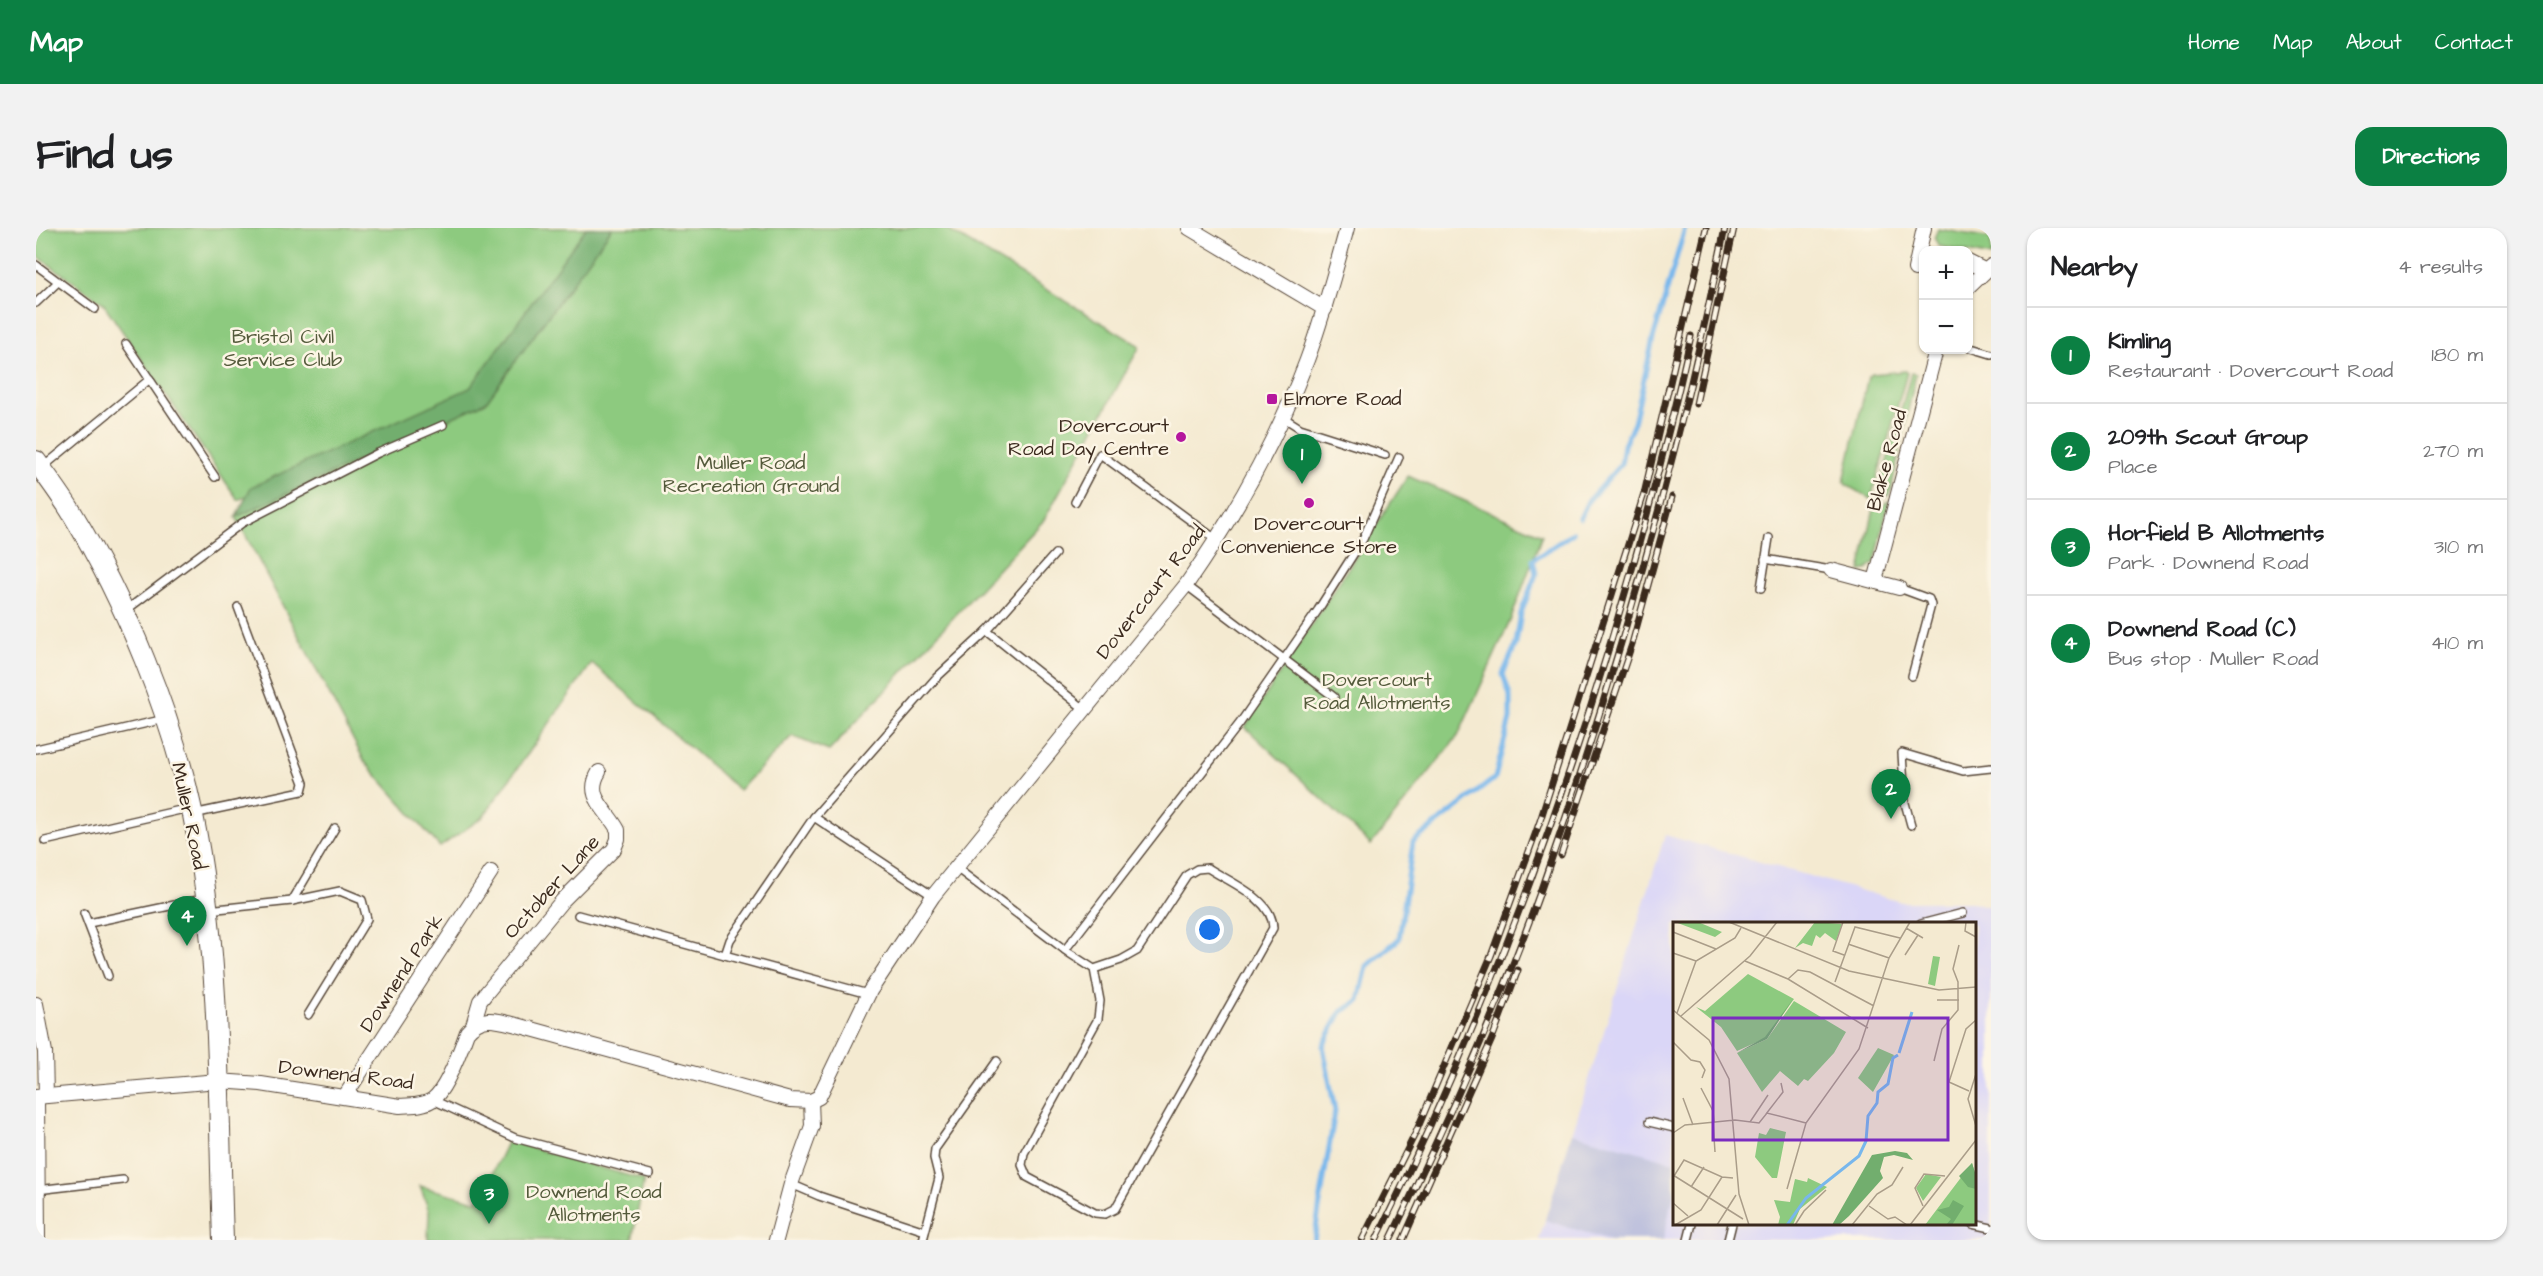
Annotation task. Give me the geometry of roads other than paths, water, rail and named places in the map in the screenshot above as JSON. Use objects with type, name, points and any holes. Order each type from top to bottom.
[{"type":"main road","name":"Muller Road","points":[[39,465],[72,513],[124,611],[165,719],[191,811],[205,904],[218,1081],[223,1240]]},
{"type":"street","points":[[1189,228],[1325,309]]},
{"type":"street","name":"Dovercourt Road","points":[[811,1101],[823,1091],[868,994],[933,896],[1083,708],[1186,585],[1217,540],[1248,485],[1306,362],[1325,309],[1347,228]]},
{"type":"street","points":[[1924,228],[1925,246]]},
{"type":"street","points":[[1915,269],[1919,261]]},
{"type":"street","points":[[1973,264],[1988,268],[1973,283]]},
{"type":"street","name":"Blake Road","points":[[1875,581],[1935,354]]},
{"type":"street","points":[[1831,570],[1899,588]]},
{"type":"street","name":"October Lane","points":[[473,1025],[480,1001],[487,992],[561,901],[616,844],[618,830],[594,796],[593,784],[599,772]]},
{"type":"street","name":"Downend Park","points":[[345,1096],[491,872]]},
{"type":"street","points":[[36,1004],[45,1052],[40,1097],[38,1240]]},
{"type":"street","points":[[473,1025],[484,1019],[492,1019],[790,1100],[811,1101],[812,1126],[791,1184],[776,1240]]},
{"type":"street","name":"Downend Road","points":[[40,1097],[218,1081],[345,1096],[400,1106],[420,1104],[433,1100],[442,1088],[473,1025]]},
{"type":"lane","points":[[36,265],[95,309]]},
{"type":"lane","points":[[36,303],[58,282]]},
{"type":"lane","points":[[126,344],[215,477]]},
{"type":"lane","points":[[1973,349],[1991,354]]},
{"type":"lane","points":[[39,465],[150,379]]},
{"type":"lane","points":[[1281,416],[1300,428],[1385,455]]},
{"type":"lane","points":[[124,611],[242,523],[378,453],[442,425]]},
{"type":"lane","points":[[1075,502],[1100,454],[1217,540]]},
{"type":"lane","points":[[1065,950],[1240,723],[1282,658],[1318,609],[1363,539],[1399,457]]},
{"type":"lane","points":[[1761,588],[1769,538]]},
{"type":"lane","points":[[725,955],[730,940],[814,817],[936,678],[987,631],[1055,554]]},
{"type":"lane","points":[[1765,560],[1831,570]]},
{"type":"lane","points":[[1186,585],[1334,698]]},
{"type":"lane","points":[[1899,588],[1929,599],[1931,605],[1912,676]]},
{"type":"lane","points":[[45,841],[302,791],[304,783],[238,607]]},
{"type":"lane","points":[[987,631],[1083,708]]},
{"type":"lane","points":[[36,749],[165,719]]},
{"type":"lane","points":[[1911,825],[1905,803],[1902,753],[1964,771],[1991,768]]},
{"type":"lane","points":[[814,817],[933,896]]},
{"type":"lane","points":[[292,901],[334,828]]},
{"type":"lane","points":[[955,867],[1065,950],[1094,969],[1100,1001],[1098,1019],[1024,1154],[1022,1165],[1027,1177],[1095,1213],[1105,1214],[1115,1209],[1273,928],[1273,918],[1268,907],[1208,868],[1197,868],[1186,875],[1137,951],[1094,969]]},
{"type":"lane","points":[[88,923],[205,904],[292,901],[340,891],[362,900],[367,919],[308,1015]]},
{"type":"lane","points":[[84,913],[108,976]]},
{"type":"lane","points":[[1929,922],[1963,913]]},
{"type":"lane","points":[[578,915],[868,994]]},
{"type":"lane","points":[[923,1240],[939,1178],[934,1158],[935,1149],[997,1061]]},
{"type":"lane","points":[[433,1100],[515,1138],[650,1174]]},
{"type":"lane","points":[[1649,1122],[1673,1128]]},
{"type":"lane","points":[[37,1190],[123,1180]]},
{"type":"lane","points":[[791,1184],[819,1196],[925,1231]]},
{"type":"lane","points":[[1688,1240],[1692,1225]]},
{"type":"lane","points":[[1728,1240],[1732,1225]]},
{"type":"lane","points":[[1976,1225],[1991,1228]]},
{"type":"waterway","points":[[1580,518],[1588,501],[1621,464],[1624,445],[1634,423],[1653,339],[1685,228]]},
{"type":"waterway","points":[[1314,1240],[1335,1111],[1323,1046],[1341,1012],[1359,1001],[1367,966],[1399,939],[1413,842],[1495,778],[1510,719],[1510,696],[1503,674],[1516,644],[1521,613],[1536,574],[1533,560],[1573,533]]},
{"type":"railway","points":[[1362,1240],[1416,1132],[1491,956],[1540,821],[1644,494],[1706,228]]},
{"type":"railway","points":[[1390,1240],[1488,1026],[1523,939],[1567,813],[1644,565],[1687,397],[1725,228]]},
{"type":"railway","points":[[1696,404],[1734,228]]},
{"type":"railway","points":[[1376,1240],[1475,1022],[1560,798],[1598,684],[1632,569],[1691,336]]},
{"type":"railway","points":[[1561,855],[1632,644],[1672,497]]},
{"type":"railway","points":[[1403,1240],[1492,1039],[1518,970]]},
{"type":"place","name":"Elmore Road","points":[[1272,399]]},
{"type":"place","name":"Dovercourt Road Day Centre","points":[[1181,437]]},
{"type":"place","name":"Kimling","points":[[1302,484]]},
{"type":"place","name":"Dovercourt Convenience Store","points":[[1309,503]]},
{"type":"place","name":"209th Scout Group","points":[[1891,819]]},
{"type":"place","name":"Downend Road (C)","points":[[187,946]]},
{"type":"place","name":"Horfield B Allotments","points":[[489,1224]]},
{"type":"park label","name":"Bristol Civil Service Club","points":[[283,348]]},
{"type":"park label","name":"Muller Road Recreation Ground","points":[[751,474]]},
{"type":"park label","name":"Dovercourt Road Allotments","points":[[1377,692]]},
{"type":"park label","name":"Downend Road Allotments","points":[[594,1204]]}]
